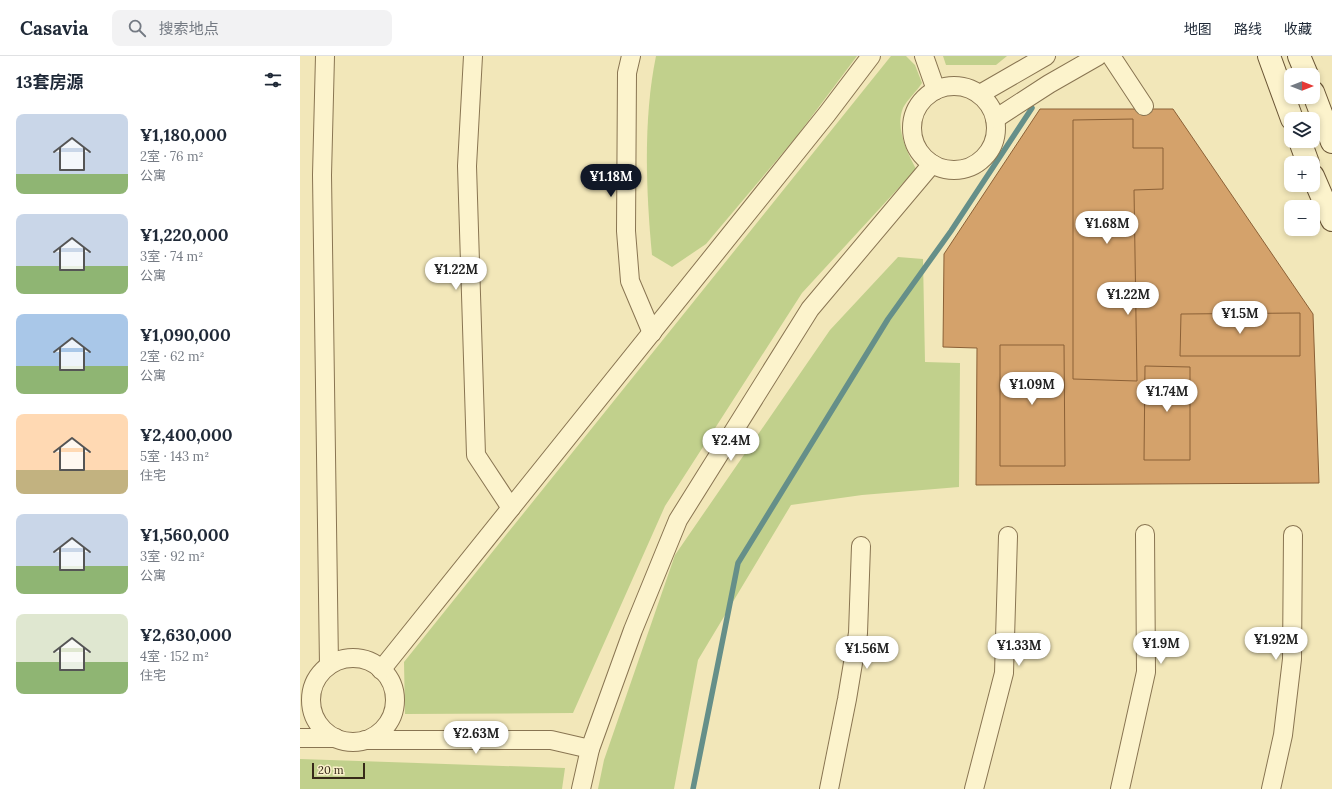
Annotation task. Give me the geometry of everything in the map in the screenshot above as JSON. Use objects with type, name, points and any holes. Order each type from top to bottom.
[{"type":"main road","points":[[1269,56],[1289,112]]},
{"type":"main road","points":[[1300,56],[1304,68]]},
{"type":"main road","points":[[1318,104],[1332,142]]},
{"type":"main road","points":[[1320,192],[1332,220]]},
{"type":"street","points":[[325,56],[322,175],[329,665]]},
{"type":"street","points":[[473,56],[467,166],[476,455],[511,508]]},
{"type":"street","points":[[631,56],[627,73],[626,231],[630,281],[652,333]]},
{"type":"street","points":[[381,670],[827,114],[871,56]]},
{"type":"street","points":[[924,56],[936,90]]},
{"type":"street","points":[[980,94],[1046,56]]},
{"type":"street","points":[[995,119],[1049,84],[1098,56]]},
{"type":"street","points":[[1111,56],[1144,106]]},
{"type":"street","points":[[952,85],[967,87],[980,94],[989,105],[995,119],[996,129],[993,143],[985,156],[974,165],[960,170],[945,169],[932,164],[920,153],[913,140],[912,125],[915,111],[923,98],[936,90],[952,85]]},
{"type":"street","points":[[581,789],[590,749],[633,630],[678,520],[810,309],[932,164]]},
{"type":"street","points":[[1120,789],[1146,672],[1145,534]]},
{"type":"street","points":[[1271,789],[1283,735],[1292,659],[1293,535]]},
{"type":"street","points":[[974,789],[1004,673],[1008,536]]},
{"type":"street","points":[[829,789],[847,699],[858,633],[862,546]]},
{"type":"street","points":[[336,738],[324,730],[315,717],[311,704],[313,689],[319,676],[329,665],[348,658],[362,659],[376,664],[386,674],[393,687],[395,702],[394,710],[388,723],[378,734],[365,740]]},
{"type":"street","points":[[300,738],[336,738],[350,742],[365,740],[551,740],[590,749]]},
{"type":"green space","points":[[656,56],[857,56],[797,136],[706,244],[672,267],[652,255],[648,206],[647,130]]},
{"type":"green space","points":[[891,56],[906,56],[915,65],[922,83],[903,108],[900,124],[903,140],[916,169],[802,293],[665,506],[573,713],[405,714],[404,662]]},
{"type":"green space","points":[[943,56],[1007,56],[996,65],[946,65]]},
{"type":"green space","points":[[898,257],[923,259],[925,362],[960,363],[959,487],[862,495],[791,505],[698,660],[674,789],[598,789],[604,760],[675,555],[830,330]]},
{"type":"green space","points":[[300,759],[565,768],[562,789],[300,789]]},
{"type":"building","points":[[1040,109],[1173,109],[1313,314],[1319,483],[976,485],[977,348],[943,347],[944,254]]},
{"type":"building","points":[[1133,119],[1133,148],[1163,148],[1163,189],[1134,190],[1137,381],[1073,379],[1073,120]]},
{"type":"building","points":[[1300,313],[1300,356],[1180,356],[1181,314]]},
{"type":"building","points":[[1000,345],[1064,345],[1065,466],[1000,466]]},
{"type":"building","points":[[1145,366],[1190,367],[1190,460],[1144,460]]},
{"type":"waterway","points":[[693,789],[738,563],[888,319],[951,231],[1032,108]]}]
